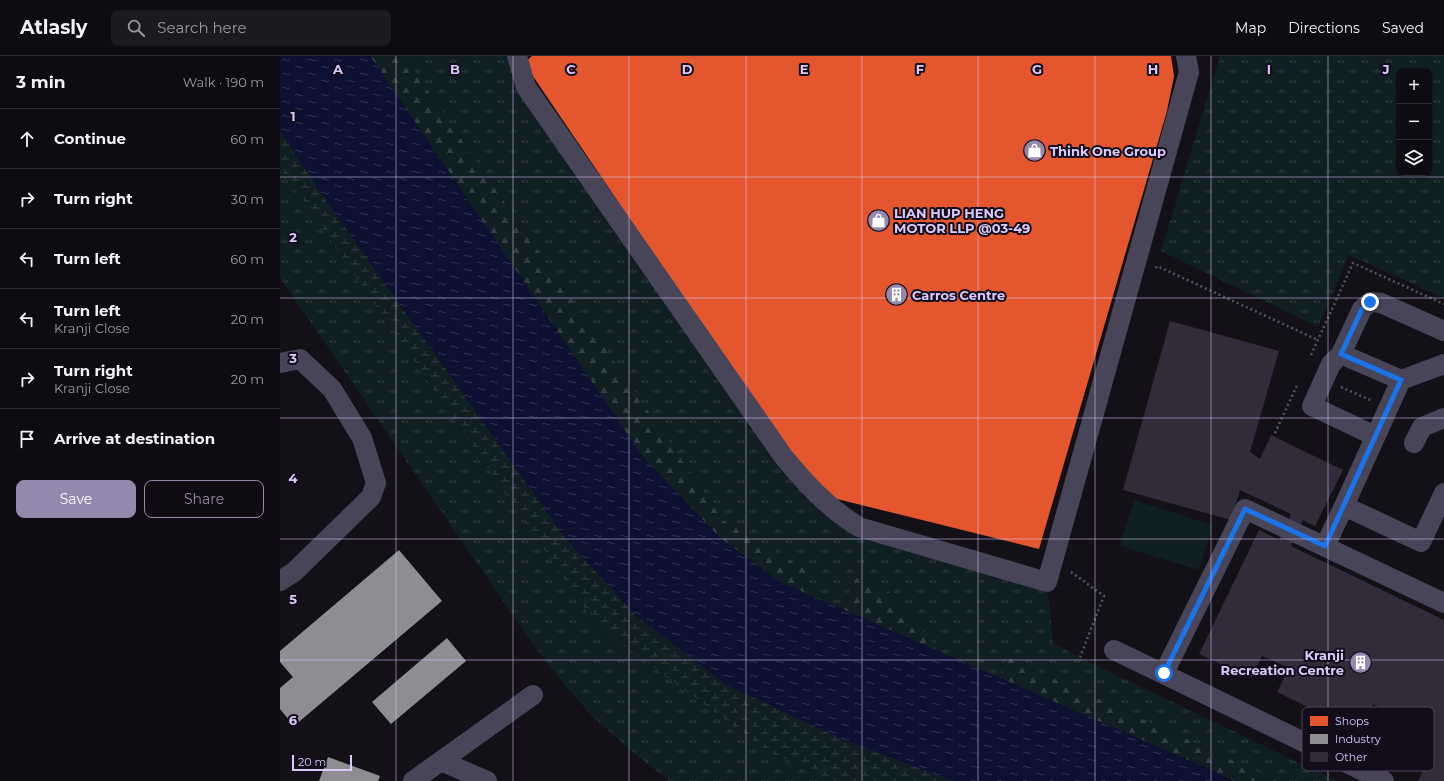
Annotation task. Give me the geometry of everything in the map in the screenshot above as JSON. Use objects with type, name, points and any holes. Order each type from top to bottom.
[{"type":"street","points":[[517,56],[526,88],[783,456],[807,485],[837,513],[859,527],[1047,582],[1189,72],[1186,56]]},
{"type":"street","points":[[1375,436],[1312,406],[1331,364],[1341,354],[1362,309],[1370,302],[1381,302],[1444,331]]},
{"type":"street","points":[[1341,354],[1401,380],[1444,364]]},
{"type":"street","points":[[280,363],[300,359],[332,389],[362,438],[376,483],[371,497],[294,572],[280,581]]},
{"type":"street","points":[[1325,546],[1401,380]]},
{"type":"street","points":[[1414,443],[1422,427],[1444,418]]},
{"type":"street","points":[[1344,506],[1421,542],[1444,493]]},
{"type":"street","points":[[1164,673],[1245,509],[1444,603]]},
{"type":"street","points":[[1114,650],[1302,741]]},
{"type":"street","points":[[413,781],[533,695]]},
{"type":"street","points":[[440,761],[487,781]]},
{"type":"street","points":[[1364,771],[1384,781]]},
{"type":"path","points":[[1154,274],[1156,266],[1318,340]]},
{"type":"path","points":[[1073,566],[1071,573],[1104,596],[1080,657]]},
{"type":"green space","points":[[370,56],[404,56],[723,520],[806,570],[809,595],[780,582],[720,538],[643,457]]},
{"type":"green space","points":[[404,56],[520,56],[526,88],[837,513],[1047,582],[1053,643],[1095,665],[1302,764],[1302,771],[1316,771],[1337,781],[1277,781],[1007,657],[999,678],[940,652],[884,586],[856,578],[842,609],[809,595],[806,570],[723,520]]},
{"type":"green space","points":[[1220,56],[1444,56],[1444,298],[1349,255],[1318,327],[1161,251]]},
{"type":"green space","points":[[280,131],[332,209],[564,536],[635,615],[837,737],[953,781],[833,781],[772,754],[596,625],[280,167]]},
{"type":"green space","points":[[280,167],[596,625],[772,754],[833,781],[669,781],[629,749],[593,717],[564,684],[535,647],[280,278]]},
{"type":"green space","points":[[1134,500],[1213,525],[1199,570],[1120,546]]},
{"type":"green space","points":[[856,578],[884,586],[940,652],[842,609]]},
{"type":"green space","points":[[1007,657],[1277,781],[1236,781],[999,678]]},
{"type":"water","points":[[280,56],[370,56],[643,457],[720,538],[780,582],[1236,781],[953,781],[837,737],[725,684],[635,615],[564,536],[332,209],[280,131]]},
{"type":"building: Shops","name":"Carros Centre","points":[[532,56],[1171,56],[1174,76],[1167,111],[1039,549],[825,496],[807,480],[524,63]]},
{"type":"building: Industry","points":[[399,550],[442,601],[294,726],[280,709],[280,688],[293,677],[280,662],[280,651]]},
{"type":"building: Industry","points":[[447,638],[466,661],[391,724],[372,702]]},
{"type":"building: Industry","points":[[328,757],[380,776],[378,781],[319,781]]},
{"type":"building: Other","points":[[1170,321],[1279,351],[1250,452],[1260,459],[1271,435],[1343,470],[1315,526],[1303,520],[1291,546],[1444,620],[1444,781],[1418,781],[1423,771],[1434,771],[1434,707],[1379,707],[1373,704],[1372,707],[1308,707],[1277,692],[1289,668],[1262,656],[1251,678],[1199,654],[1259,530],[1279,540],[1291,514],[1240,490],[1231,520],[1123,490]]},
{"type":"place","name":"Think One Group","points":[[1034,151]]},
{"type":"place","name":"LIAN HUP HENG MOTOR LLP @03-49","points":[[879,220]]},
{"type":"place","name":"Carros Centre","points":[[897,295]]},
{"type":"place","name":"Kranji Recreation Centre","points":[[1360,662]]},
{"type":"route","points":[[1164,673],[1245,509],[1325,546],[1401,380],[1341,354],[1362,309],[1370,302]]}]
